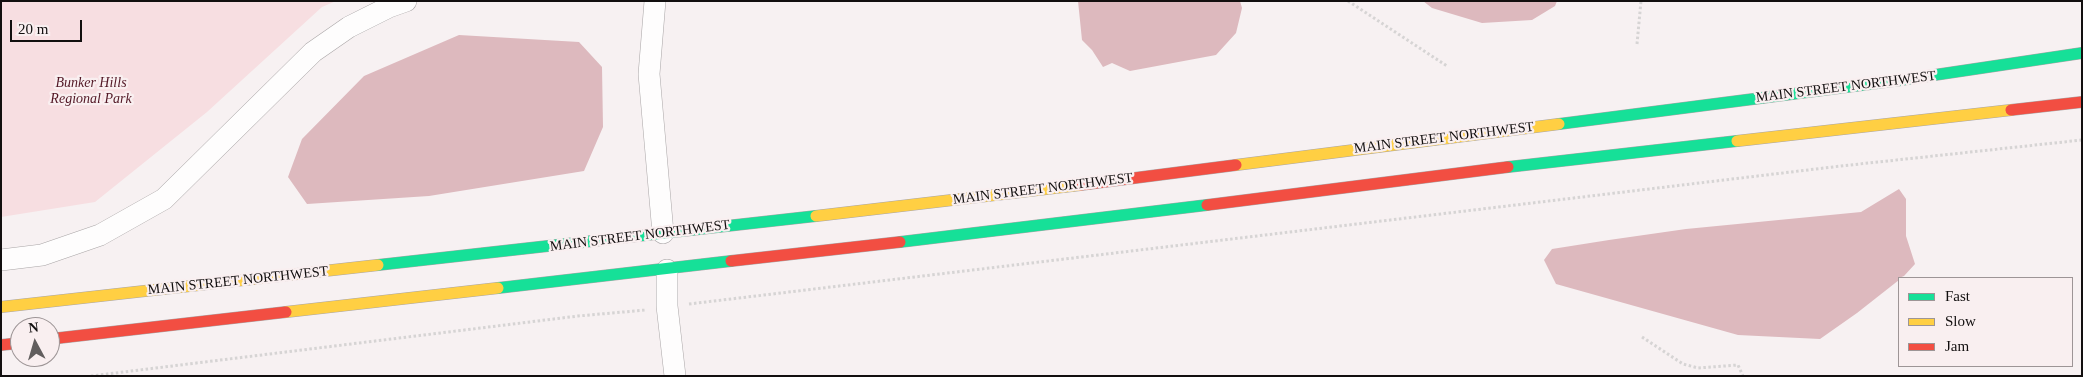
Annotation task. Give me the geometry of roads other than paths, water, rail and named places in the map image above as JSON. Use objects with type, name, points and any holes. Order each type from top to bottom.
[{"type":"main road","name":"MAIN STREET NORTHWEST","points":[[1,307],[1020,192],[1901,80],[2082,54]]},
{"type":"main road","points":[[60,338],[667,270],[1600,156],[2082,102]]},
{"type":"street","points":[[1,260],[42,255],[100,236],[164,198],[313,52],[349,27],[388,7],[406,1]]},
{"type":"street","points":[[650,2],[649,74],[664,233]]},
{"type":"street","points":[[667,270],[667,306],[675,376]]},
{"type":"park label","name":"Bunker Hills Regional Park","points":[[91,92]]}]
